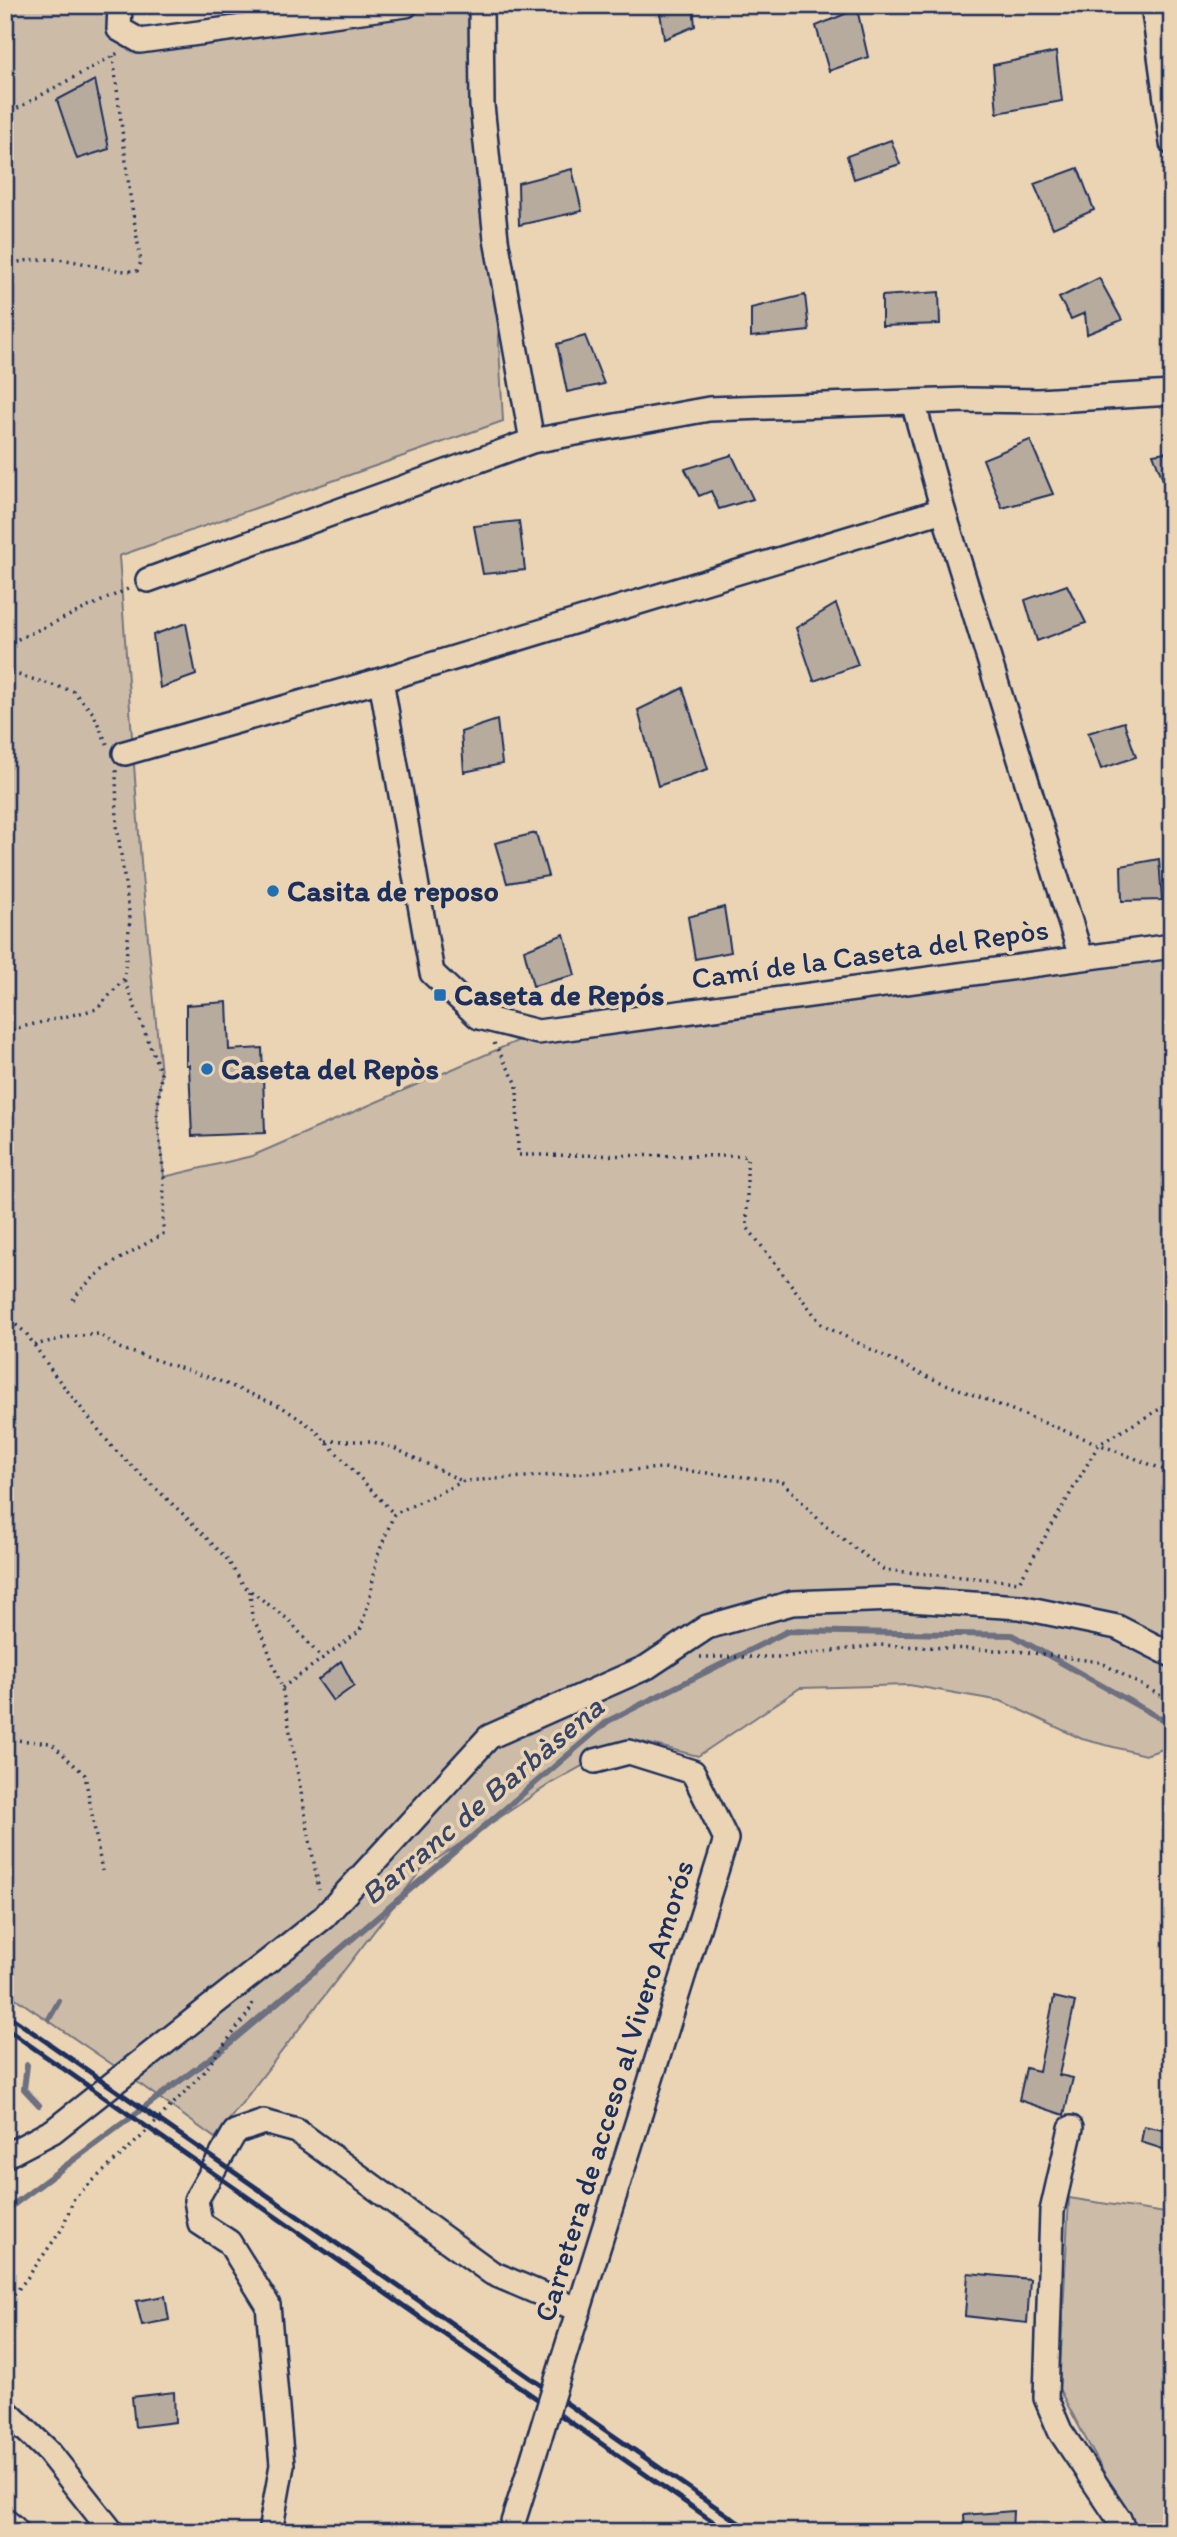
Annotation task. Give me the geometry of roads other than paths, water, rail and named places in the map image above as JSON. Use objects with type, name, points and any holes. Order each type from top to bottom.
[{"type":"highway","points":[[5,2527],[11,2532]]},
{"type":"street","points":[[120,5],[119,29],[140,41],[406,5]]},
{"type":"street","points":[[481,5],[482,105],[496,239],[532,441]]},
{"type":"street","points":[[1153,5],[1172,143]]},
{"type":"street","points":[[148,580],[532,441],[709,409],[1038,401],[1172,394]]},
{"type":"street","points":[[913,402],[943,510],[1082,957]]},
{"type":"street","points":[[120,758],[943,510]]},
{"type":"street","name":"Camí de la Caseta del Repòs","points":[[381,680],[432,973],[479,1017],[538,1032],[1172,946]]},
{"type":"street","points":[[5,2156],[53,2131],[324,1917],[489,1737],[647,1667],[707,1627],[792,1603],[894,1599],[1020,1607],[1117,1627],[1172,1655]]},
{"type":"street","name":"Carretera de acceso al Vivero Amorós","points":[[510,2532],[726,1839],[693,1772],[629,1752],[595,1761]]},
{"type":"street","points":[[270,2532],[282,2466],[268,2305],[229,2242],[200,2223],[197,2200],[235,2133],[264,2122],[297,2131],[492,2273],[579,2310]]},
{"type":"street","points":[[1071,2128],[1052,2211],[1046,2398],[1060,2431],[1119,2519],[1124,2532]]},
{"type":"street","points":[[5,2410],[48,2451],[112,2532]]},
{"type":"waterway","name":"Barranc de Barbàsena","points":[[5,2211],[224,2048],[608,1721],[788,1631],[1012,1635],[1172,1725]]},
{"type":"waterway","points":[[49,2019],[59,2001]]},
{"type":"waterway","points":[[27,2065],[24,2089],[39,2105]]},
{"type":"railway","points":[[5,2013],[752,2532]]},
{"type":"railway","points":[[5,2028],[728,2532]]},
{"type":"place","name":"Casita de reposo","points":[[273,891]]},
{"type":"place","name":"Caseta de Repós","points":[[440,995]]},
{"type":"place","name":"Caseta del Repòs","points":[[207,1069]]}]
